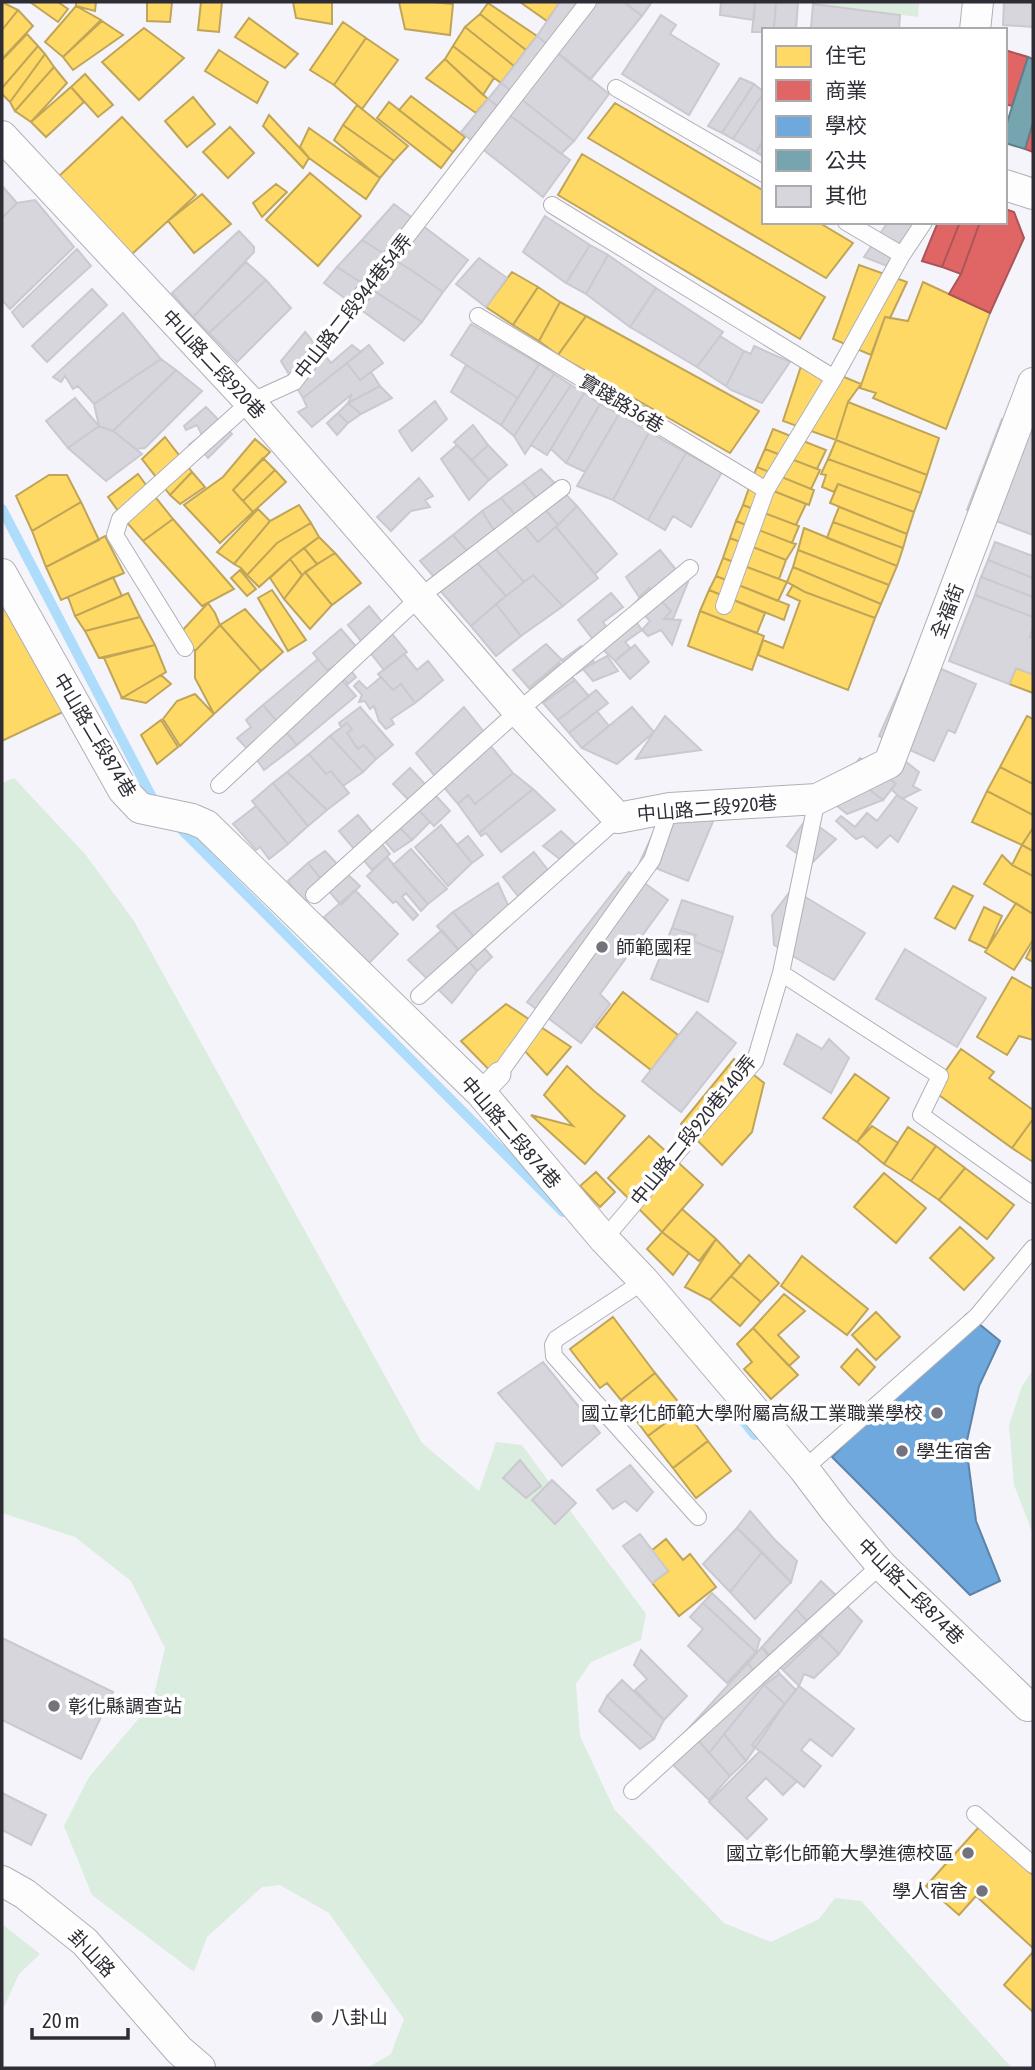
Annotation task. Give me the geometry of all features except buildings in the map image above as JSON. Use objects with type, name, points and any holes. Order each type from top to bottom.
[{"type":"street","points":[[975,28],[978,2]]},
{"type":"street","name":"中山路二段920巷","points":[[2,136],[250,402],[519,712],[618,818],[670,808],[817,799]]},
{"type":"street","points":[[1007,186],[1033,194]]},
{"type":"street","name":"全福街","points":[[817,799],[889,763],[1033,383]]},
{"type":"street","name":"中山路二段874巷","points":[[2,574],[123,790],[140,808],[192,819],[206,825],[490,1084],[638,1286],[804,1469],[881,1565],[1031,1709]]},
{"type":"street","name":"卦山路","points":[[2,1881],[25,1894],[85,1942],[179,2050],[200,2068]]},
{"type":"lane","name":"中山路二段944巷54弄","points":[[185,648],[116,535],[120,519],[250,402],[294,382],[588,2]]},
{"type":"lane","points":[[616,88],[762,173]]},
{"type":"lane","points":[[552,205],[834,378]]},
{"type":"lane","points":[[849,224],[902,255]]},
{"type":"lane","points":[[724,606],[766,490],[923,224]]},
{"type":"lane","name":"實踐路36巷","points":[[478,316],[766,490]]},
{"type":"lane","points":[[219,785],[421,597],[562,488]]},
{"type":"lane","points":[[314,895],[519,712],[690,568]]},
{"type":"lane","name":"中山路二段920巷140弄","points":[[604,1239],[755,1060],[782,973],[817,799]]},
{"type":"lane","points":[[490,1084],[652,860],[670,808]]},
{"type":"lane","points":[[419,996],[618,818]]},
{"type":"lane","points":[[782,973],[940,1076],[921,1115],[1033,1195]]},
{"type":"lane","points":[[804,1469],[977,1316],[1033,1248]]},
{"type":"lane","points":[[638,1286],[556,1339],[553,1345],[554,1356],[698,1517]]},
{"type":"lane","points":[[632,1791],[881,1565]]},
{"type":"lane","points":[[975,1814],[1033,1865]]},
{"type":"green space","points":[[919,2],[918,17],[813,4]]},
{"type":"green space","points":[[14,778],[85,854],[134,921],[422,1443],[479,1491],[496,1442],[522,1445],[646,1614],[641,1640],[591,1662],[576,1684],[580,1736],[614,1809],[724,1923],[771,1942],[819,1919],[835,1898],[861,1901],[1012,2068],[367,2068],[391,2054],[404,2019],[329,1913],[280,1885],[262,1887],[207,1937],[194,1972],[92,1895],[64,1826],[89,1777],[152,1703],[165,1648],[131,1581],[75,1537],[2,1513],[2,783]]},
{"type":"green space","points":[[1033,1370],[1033,1534],[1014,1485],[1009,1425],[1022,1386]]},
{"type":"green space","points":[[2,1924],[40,1954],[19,1974],[2,2011]]},
{"type":"waterway","points":[[2,509],[155,803]]},
{"type":"waterway","points":[[176,824],[563,1212]]},
{"type":"waterway","points":[[738,1414],[755,1435]]},
{"type":"place","name":"師範國程","points":[[602,947]]},
{"type":"place","name":"國立彰化師範大學附屬高級工業職業學校","points":[[937,1413]]},
{"type":"place","name":"學生宿舍","points":[[902,1451]]},
{"type":"place","name":"彰化縣調查站","points":[[54,1706]]},
{"type":"place","name":"國立彰化師範大學進德校區","points":[[968,1853]]},
{"type":"place","name":"學人宿舍","points":[[982,1891]]},
{"type":"place","name":"八卦山","points":[[317,2017]]}]
